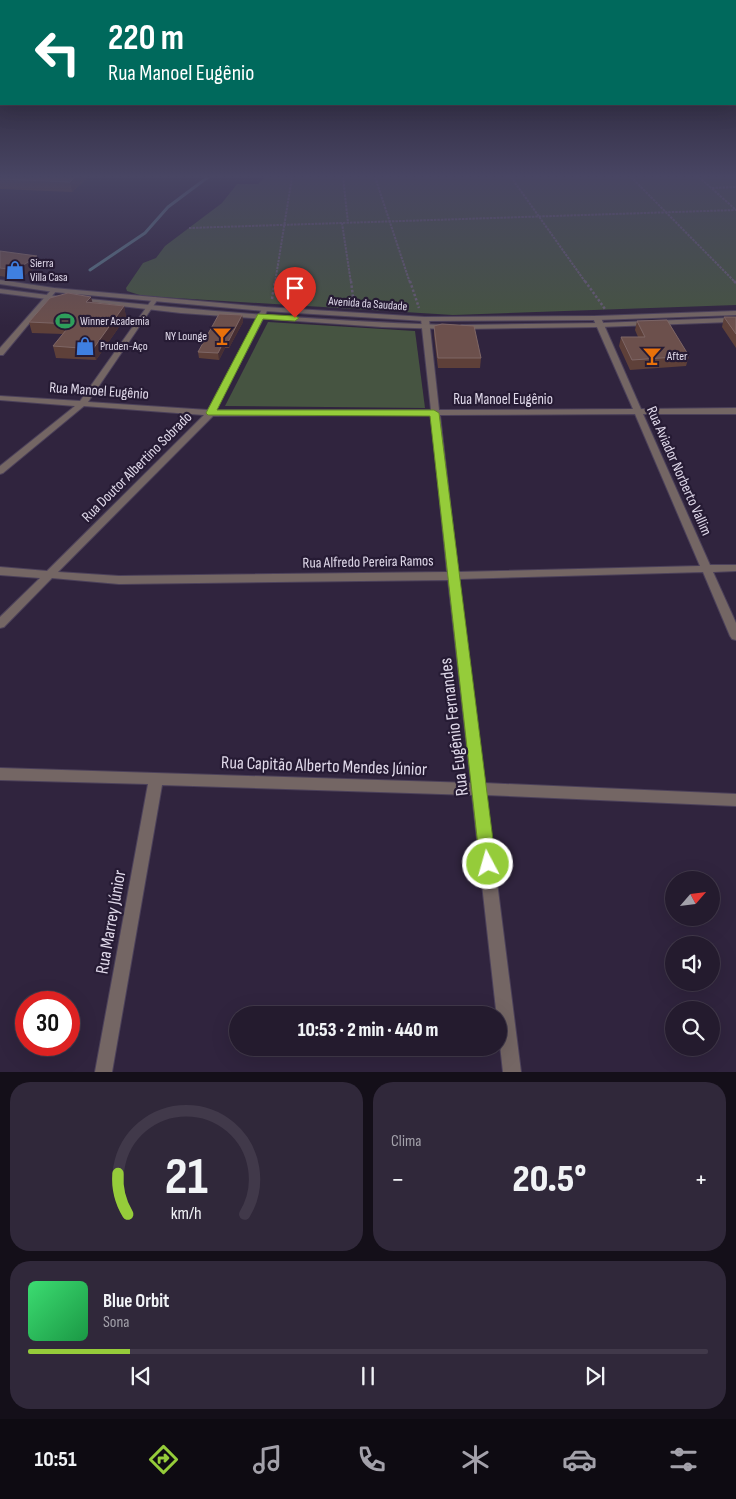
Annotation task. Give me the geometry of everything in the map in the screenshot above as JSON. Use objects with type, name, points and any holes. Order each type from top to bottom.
[{"type":"street","name":"Avenida da Saudade","points":[[0,282],[54,290],[155,299],[263,312]]},
{"type":"street","points":[[0,353],[46,297],[54,290]]},
{"type":"street","name":"Avenida da Saudade","points":[[0,291],[150,307],[424,320],[599,321],[736,319]]},
{"type":"street","points":[[0,471],[82,404],[155,299]]},
{"type":"street","name":"Rua Doutor Albertino Sobrado","points":[[0,624],[211,413],[263,312]]},
{"type":"street","name":"Avenida da Saudade","points":[[599,321],[736,312]]},
{"type":"street","name":"Rua Eugênio Fernandes","points":[[424,320],[512,1072]]},
{"type":"street","name":"Rua Aviador Norberto Vallim","points":[[599,321],[736,636]]},
{"type":"street","name":"Rua Manoel Eugênio","points":[[0,398],[211,413],[736,411]]},
{"type":"street","name":"Rua Alfredo Pereira Ramos","points":[[0,571],[118,580],[453,576],[736,568]]},
{"type":"street","name":"Rua Capitão Alberto Mendes Júnior","points":[[0,774],[479,789],[736,800]]},
{"type":"street","name":"Rua Marrey Júnior","points":[[103,1072],[156,779]]},
{"type":"path","points":[[189,228],[220,227]]},
{"type":"path","points":[[272,302],[285,227]]},
{"type":"path","points":[[343,227],[355,308]]},
{"type":"path","points":[[393,227],[424,320]]},
{"type":"path","points":[[546,227],[606,311]]},
{"type":"path","points":[[680,227],[736,283]]},
{"type":"green space","points":[[190,227],[736,227],[736,305],[453,315],[143,296],[127,291],[126,288],[143,263],[156,258],[165,246]]},
{"type":"green space","points":[[268,322],[415,331],[425,408],[225,406]]},
{"type":"building","points":[[0,251],[37,256],[16,270],[0,268]]},
{"type":"building","points":[[68,293],[91,297],[86,302],[124,306],[93,349],[53,346],[71,324],[29,322],[50,298]]},
{"type":"building","points":[[219,314],[242,315],[228,342],[224,341],[218,353],[198,352]]},
{"type":"building","points":[[724,317],[736,317],[736,334]]},
{"type":"building","name":"After","points":[[667,320],[689,356],[632,360],[621,337],[645,337],[637,321]]},
{"type":"building","points":[[442,324],[474,326],[481,358],[438,358],[434,326]]},
{"type":"waterway","points":[[90,270],[145,233],[150,227]]},
{"type":"place","name":"Sierra Villa Casa","points":[[15,270]]},
{"type":"place","name":"Winner Academia","points":[[65,321]]},
{"type":"place","name":"NY Lounge","points":[[222,336]]},
{"type":"place","name":"Pruden-Aço","points":[[85,346]]},
{"type":"place","name":"After","points":[[652,356]]},
{"type":"route","points":[[295,318],[261,316],[211,413],[434,413],[488,864]]}]
